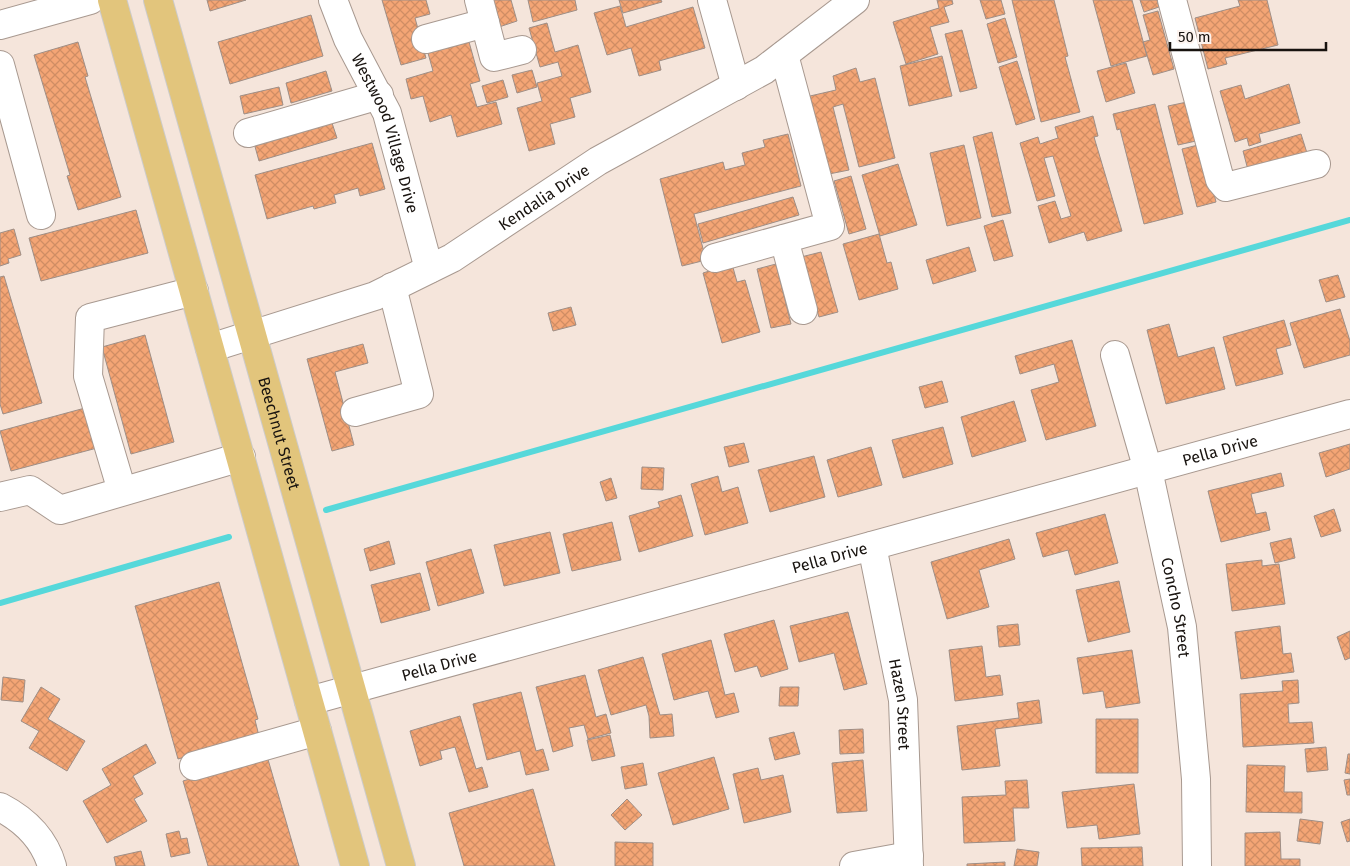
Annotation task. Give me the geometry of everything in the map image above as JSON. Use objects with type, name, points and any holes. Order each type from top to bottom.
[{"type":"main road","points":[[112,0],[355,866]]},
{"type":"main road","name":"Beechnut Street","points":[[158,0],[401,866]]},
{"type":"street","points":[[0,25],[90,0]]},
{"type":"street","name":"Westwood Village Drive","points":[[333,0],[348,39],[387,113],[429,269]]},
{"type":"street","points":[[712,0],[736,86]]},
{"type":"street","name":"Kendalia Drive","points":[[210,348],[375,296],[452,258],[598,161],[764,70],[855,0]]},
{"type":"street","points":[[1172,0],[1220,180],[1226,187],[1316,164]]},
{"type":"street","points":[[426,39],[482,11],[494,57],[522,50]]},
{"type":"street","points":[[715,258],[830,226],[784,55]]},
{"type":"street","points":[[0,65],[41,215]]},
{"type":"street","points":[[248,132],[379,95]]},
{"type":"street","points":[[784,239],[804,310]]},
{"type":"street","points":[[355,412],[419,394],[392,287]]},
{"type":"street","points":[[122,492],[88,376],[90,318],[194,290]]},
{"type":"street","name":"Concho Street","points":[[1115,355],[1148,470],[1182,627],[1196,779],[1197,866]]},
{"type":"street","name":"Pella Drive","points":[[309,701],[1350,414]]},
{"type":"street","points":[[0,497],[30,490],[60,510],[241,457]]},
{"type":"street","name":"Hazen Street","points":[[872,546],[903,700],[909,861]]},
{"type":"street","points":[[194,766],[317,731]]},
{"type":"street","points":[[8,811],[35,832],[49,855],[52,866]]},
{"type":"street","points":[[854,866],[909,861]]},
{"type":"building","points":[[207,0],[246,0],[210,11]]},
{"type":"building","points":[[382,0],[426,0],[430,14],[415,18],[426,58],[401,65]]},
{"type":"building","points":[[491,0],[511,0],[517,21],[499,27]]},
{"type":"building","points":[[528,0],[575,0],[577,10],[533,22]]},
{"type":"building","points":[[619,0],[661,0],[662,2],[623,13]]},
{"type":"building","points":[[937,0],[952,0],[953,4],[944,7],[949,22],[930,27],[938,54],[906,64],[893,22],[939,8]]},
{"type":"building","points":[[980,0],[1001,0],[1005,14],[986,19]]},
{"type":"building","points":[[1012,0],[1054,0],[1068,56],[1065,57],[1080,112],[1041,122]]},
{"type":"building","points":[[1093,0],[1132,0],[1147,56],[1111,66]]},
{"type":"building","points":[[1140,0],[1157,0],[1159,7],[1144,12]]},
{"type":"building","points":[[1238,0],[1267,0],[1278,45],[1225,58],[1227,64],[1208,69],[1195,18],[1240,6]]},
{"type":"building","points":[[620,6],[626,27],[693,7],[705,48],[659,61],[661,70],[639,76],[631,48],[607,55],[594,13]]},
{"type":"building","points":[[1158,11],[1174,69],[1153,75],[1143,42],[1150,40],[1143,15]]},
{"type":"building","points":[[311,15],[323,56],[230,84],[218,42]]},
{"type":"building","points":[[1005,18],[1017,57],[998,63],[987,24]]},
{"type":"building","points":[[547,23],[555,52],[578,45],[591,92],[570,98],[575,117],[550,124],[555,144],[529,151],[517,108],[542,101],[537,83],[562,76],[558,62],[540,67],[529,28]]},
{"type":"building","points":[[962,30],[977,88],[960,92],[945,34]]},
{"type":"building","points":[[78,42],[88,76],[85,77],[121,197],[78,210],[67,176],[70,175],[34,55]]},
{"type":"building","points":[[469,42],[480,81],[470,84],[477,107],[496,102],[502,124],[457,137],[451,115],[430,122],[423,96],[411,99],[406,79],[433,71],[428,53]]},
{"type":"building","points":[[942,56],[952,96],[909,106],[900,66]]},
{"type":"building","points":[[1017,61],[1035,119],[1016,125],[999,67]]},
{"type":"building","points":[[1126,63],[1135,93],[1106,102],[1097,71]]},
{"type":"building","points":[[856,68],[860,82],[875,78],[895,158],[859,167],[843,104],[833,107],[849,170],[829,174],[810,96],[836,90],[833,76]]},
{"type":"building","points":[[532,70],[537,87],[517,93],[512,75]]},
{"type":"building","points":[[326,71],[332,91],[291,103],[286,83]]},
{"type":"building","points":[[503,80],[508,97],[487,103],[482,86]]},
{"type":"building","points":[[1289,84],[1300,123],[1259,134],[1261,142],[1249,146],[1247,138],[1235,142],[1220,91],[1241,85],[1245,99]]},
{"type":"building","points":[[279,87],[283,105],[244,114],[240,96]]},
{"type":"building","points":[[1187,102],[1196,141],[1178,145],[1168,106]]},
{"type":"building","points":[[1155,104],[1183,214],[1144,224],[1120,129],[1117,130],[1113,114]]},
{"type":"building","points":[[1093,116],[1098,136],[1094,137],[1122,231],[1087,241],[1084,232],[1049,243],[1038,206],[1055,201],[1061,219],[1071,216],[1053,156],[1044,158],[1055,196],[1037,201],[1020,143],[1038,137],[1040,144],[1058,138],[1055,127]]},
{"type":"building","points":[[331,120],[337,138],[259,161],[254,143]]},
{"type":"building","points":[[992,132],[1011,213],[992,217],[973,137]]},
{"type":"building","points":[[788,134],[801,186],[694,214],[706,260],[682,266],[660,179],[723,162],[725,170],[745,165],[742,153],[765,147],[763,140]]},
{"type":"building","points":[[1301,134],[1307,153],[1248,170],[1243,151]]},
{"type":"building","points":[[372,143],[385,189],[360,196],[358,188],[334,195],[336,203],[314,209],[313,206],[267,219],[255,175]]},
{"type":"building","points":[[1202,144],[1216,202],[1197,207],[1182,149]]},
{"type":"building","points":[[964,145],[981,218],[947,226],[930,153]]},
{"type":"building","points":[[898,164],[917,225],[880,236],[862,175]]},
{"type":"building","points":[[851,176],[866,229],[849,234],[834,181]]},
{"type":"building","points":[[793,197],[799,215],[703,243],[698,224]]},
{"type":"building","points":[[136,210],[148,253],[41,281],[29,238]]},
{"type":"building","points":[[1003,220],[1013,256],[994,261],[984,226]]},
{"type":"building","points":[[14,229],[21,255],[8,259],[9,263],[0,266],[0,233]]},
{"type":"building","points":[[879,234],[887,263],[891,262],[898,289],[859,300],[843,244]]},
{"type":"building","points":[[969,247],[976,271],[933,284],[926,260]]},
{"type":"building","points":[[821,252],[838,312],[819,317],[801,257]]},
{"type":"building","points":[[732,264],[737,282],[745,280],[760,332],[722,343],[703,273]]},
{"type":"building","points":[[776,264],[791,324],[771,328],[757,269]]},
{"type":"building","points":[[1338,275],[1345,297],[1326,302],[1319,280]]},
{"type":"building","points":[[4,276],[42,403],[3,414],[0,404],[0,277]]},
{"type":"building","points":[[571,307],[576,325],[553,331],[548,313]]},
{"type":"building","points":[[1340,309],[1350,341],[1350,355],[1304,368],[1290,323]]},
{"type":"building","points":[[1284,320],[1291,345],[1276,349],[1283,374],[1236,386],[1223,337]]},
{"type":"building","points":[[1169,324],[1178,357],[1214,347],[1225,389],[1166,404],[1147,330]]},
{"type":"building","points":[[145,335],[174,442],[131,454],[102,347]]},
{"type":"building","points":[[1072,340],[1096,426],[1046,440],[1031,390],[1059,382],[1054,364],[1020,374],[1015,356]]},
{"type":"building","points":[[363,344],[368,363],[335,372],[354,445],[332,451],[307,359]]},
{"type":"building","points":[[942,381],[948,402],[925,408],[919,387]]},
{"type":"building","points":[[1014,401],[1026,441],[972,457],[961,417]]},
{"type":"building","points":[[85,408],[97,448],[11,471],[0,431]]},
{"type":"building","points":[[943,427],[953,464],[903,478],[892,440]]},
{"type":"building","points":[[744,443],[749,462],[729,467],[724,447]]},
{"type":"building","points":[[1350,444],[1350,469],[1326,477],[1319,453]]},
{"type":"building","points":[[871,447],[882,485],[838,497],[827,460]]},
{"type":"building","points":[[814,456],[825,497],[770,512],[758,470]]},
{"type":"building","points":[[642,467],[664,468],[663,490],[641,489]]},
{"type":"building","points":[[1281,473],[1284,486],[1251,494],[1256,514],[1266,512],[1270,530],[1221,542],[1208,491]]},
{"type":"building","points":[[718,476],[722,492],[738,487],[748,523],[705,535],[691,484]]},
{"type":"building","points":[[611,478],[617,498],[606,501],[600,482]]},
{"type":"building","points":[[681,495],[693,536],[639,552],[629,516],[660,507],[658,502]]},
{"type":"building","points":[[1334,509],[1341,531],[1321,537],[1314,516]]},
{"type":"building","points":[[1105,514],[1118,563],[1075,575],[1068,550],[1043,557],[1036,533]]},
{"type":"building","points":[[612,522],[621,560],[572,571],[563,534]]},
{"type":"building","points":[[550,532],[560,573],[504,586],[494,545]]},
{"type":"building","points":[[1291,538],[1295,558],[1275,563],[1270,543]]},
{"type":"building","points":[[1009,539],[1015,559],[979,570],[989,607],[947,619],[931,562]]},
{"type":"building","points":[[389,541],[395,564],[370,571],[364,549]]},
{"type":"building","points":[[471,549],[484,593],[438,606],[426,562]]},
{"type":"building","points":[[1262,560],[1262,566],[1279,564],[1285,604],[1232,611],[1226,564]]},
{"type":"building","points":[[420,573],[430,610],[381,623],[371,585]]},
{"type":"building","points":[[1119,581],[1130,632],[1088,642],[1076,590]]},
{"type":"building","points":[[219,582],[258,719],[255,720],[259,736],[178,759],[135,606]]},
{"type":"building","points":[[848,612],[867,684],[844,690],[834,653],[799,662],[790,626]]},
{"type":"building","points":[[774,620],[788,669],[761,677],[757,666],[735,672],[724,634]]},
{"type":"building","points":[[1018,624],[1020,645],[999,647],[997,626]]},
{"type":"building","points":[[1280,626],[1283,654],[1291,653],[1294,672],[1241,679],[1235,632]]},
{"type":"building","points":[[1350,631],[1350,658],[1345,660],[1337,637]]},
{"type":"building","points":[[711,640],[725,695],[734,693],[739,712],[716,718],[708,691],[674,700],[662,654]]},
{"type":"building","points":[[982,646],[986,677],[1000,675],[1003,695],[955,701],[949,650]]},
{"type":"building","points":[[1132,650],[1140,703],[1106,708],[1103,691],[1083,694],[1077,658]]},
{"type":"building","points":[[643,657],[660,715],[672,714],[674,736],[650,738],[649,716],[646,705],[611,715],[598,670]]},
{"type":"building","points":[[585,675],[596,717],[606,714],[611,733],[588,739],[584,725],[569,728],[573,746],[553,752],[536,687]]},
{"type":"building","points":[[3,677],[25,680],[23,702],[1,700]]},
{"type":"building","points":[[1298,680],[1299,703],[1288,704],[1289,723],[1312,722],[1314,743],[1243,747],[1240,694],[1283,691],[1282,681]]},
{"type":"building","points":[[41,687],[60,699],[48,719],[85,741],[67,771],[29,748],[39,731],[21,721]]},
{"type":"building","points":[[780,687],[799,687],[798,706],[779,706]]},
{"type":"building","points":[[521,692],[536,751],[543,749],[549,770],[526,775],[520,751],[487,760],[473,704]]},
{"type":"building","points":[[1039,700],[1042,723],[995,729],[1000,766],[962,770],[957,726],[1019,718],[1017,703]]},
{"type":"building","points":[[460,716],[476,769],[482,767],[488,787],[469,792],[455,747],[440,751],[442,759],[420,766],[410,731]]},
{"type":"building","points":[[1096,719],[1138,719],[1138,773],[1096,773]]},
{"type":"building","points":[[863,729],[864,753],[840,754],[839,730]]},
{"type":"building","points":[[794,732],[800,754],[775,760],[769,738]]},
{"type":"building","points":[[610,735],[615,756],[592,761],[587,740]]},
{"type":"building","points":[[146,744],[156,763],[133,776],[143,794],[134,799],[147,821],[107,843],[83,801],[111,785],[102,769]]},
{"type":"building","points":[[1326,747],[1328,770],[1307,772],[1305,749]]},
{"type":"building","points":[[1348,754],[1350,754],[1350,774],[1345,773]]},
{"type":"building","points":[[267,756],[299,866],[208,866],[183,781]]},
{"type":"building","points":[[714,757],[729,809],[673,825],[658,773]]},
{"type":"building","points":[[863,760],[867,811],[837,813],[832,763]]},
{"type":"building","points":[[643,763],[647,785],[625,789],[621,767]]},
{"type":"building","points":[[1247,765],[1285,766],[1284,792],[1302,792],[1302,813],[1246,812]]},
{"type":"building","points":[[758,768],[761,780],[783,775],[791,812],[744,823],[733,774]]},
{"type":"building","points":[[1350,779],[1350,795],[1347,795],[1344,780]]},
{"type":"building","points":[[1027,780],[1029,808],[1013,808],[1015,841],[964,843],[962,797],[1006,795],[1005,781]]},
{"type":"building","points":[[1134,784],[1140,834],[1099,839],[1097,825],[1067,828],[1062,792]]},
{"type":"building","points":[[533,789],[555,866],[464,866],[449,813]]},
{"type":"building","points":[[627,799],[642,815],[625,830],[611,815]]},
{"type":"building","points":[[1300,819],[1323,822],[1320,844],[1297,841]]},
{"type":"building","points":[[1350,819],[1350,841],[1347,842],[1341,822]]},
{"type":"building","points":[[179,831],[181,839],[187,838],[190,853],[171,857],[166,834]]},
{"type":"building","points":[[1280,832],[1281,859],[1300,859],[1300,866],[1245,866],[1245,833]]},
{"type":"building","points":[[615,842],[653,843],[653,866],[615,866]]},
{"type":"building","points":[[1142,847],[1143,866],[1082,866],[1081,848]]},
{"type":"building","points":[[1017,849],[1039,852],[1037,866],[1014,866]]},
{"type":"building","points":[[141,851],[145,866],[116,866],[114,857]]},
{"type":"building","points":[[1005,862],[1005,866],[967,866],[967,864]]},
{"type":"waterway","points":[[326,510],[1350,220]]},
{"type":"waterway","points":[[0,603],[229,537]]}]
